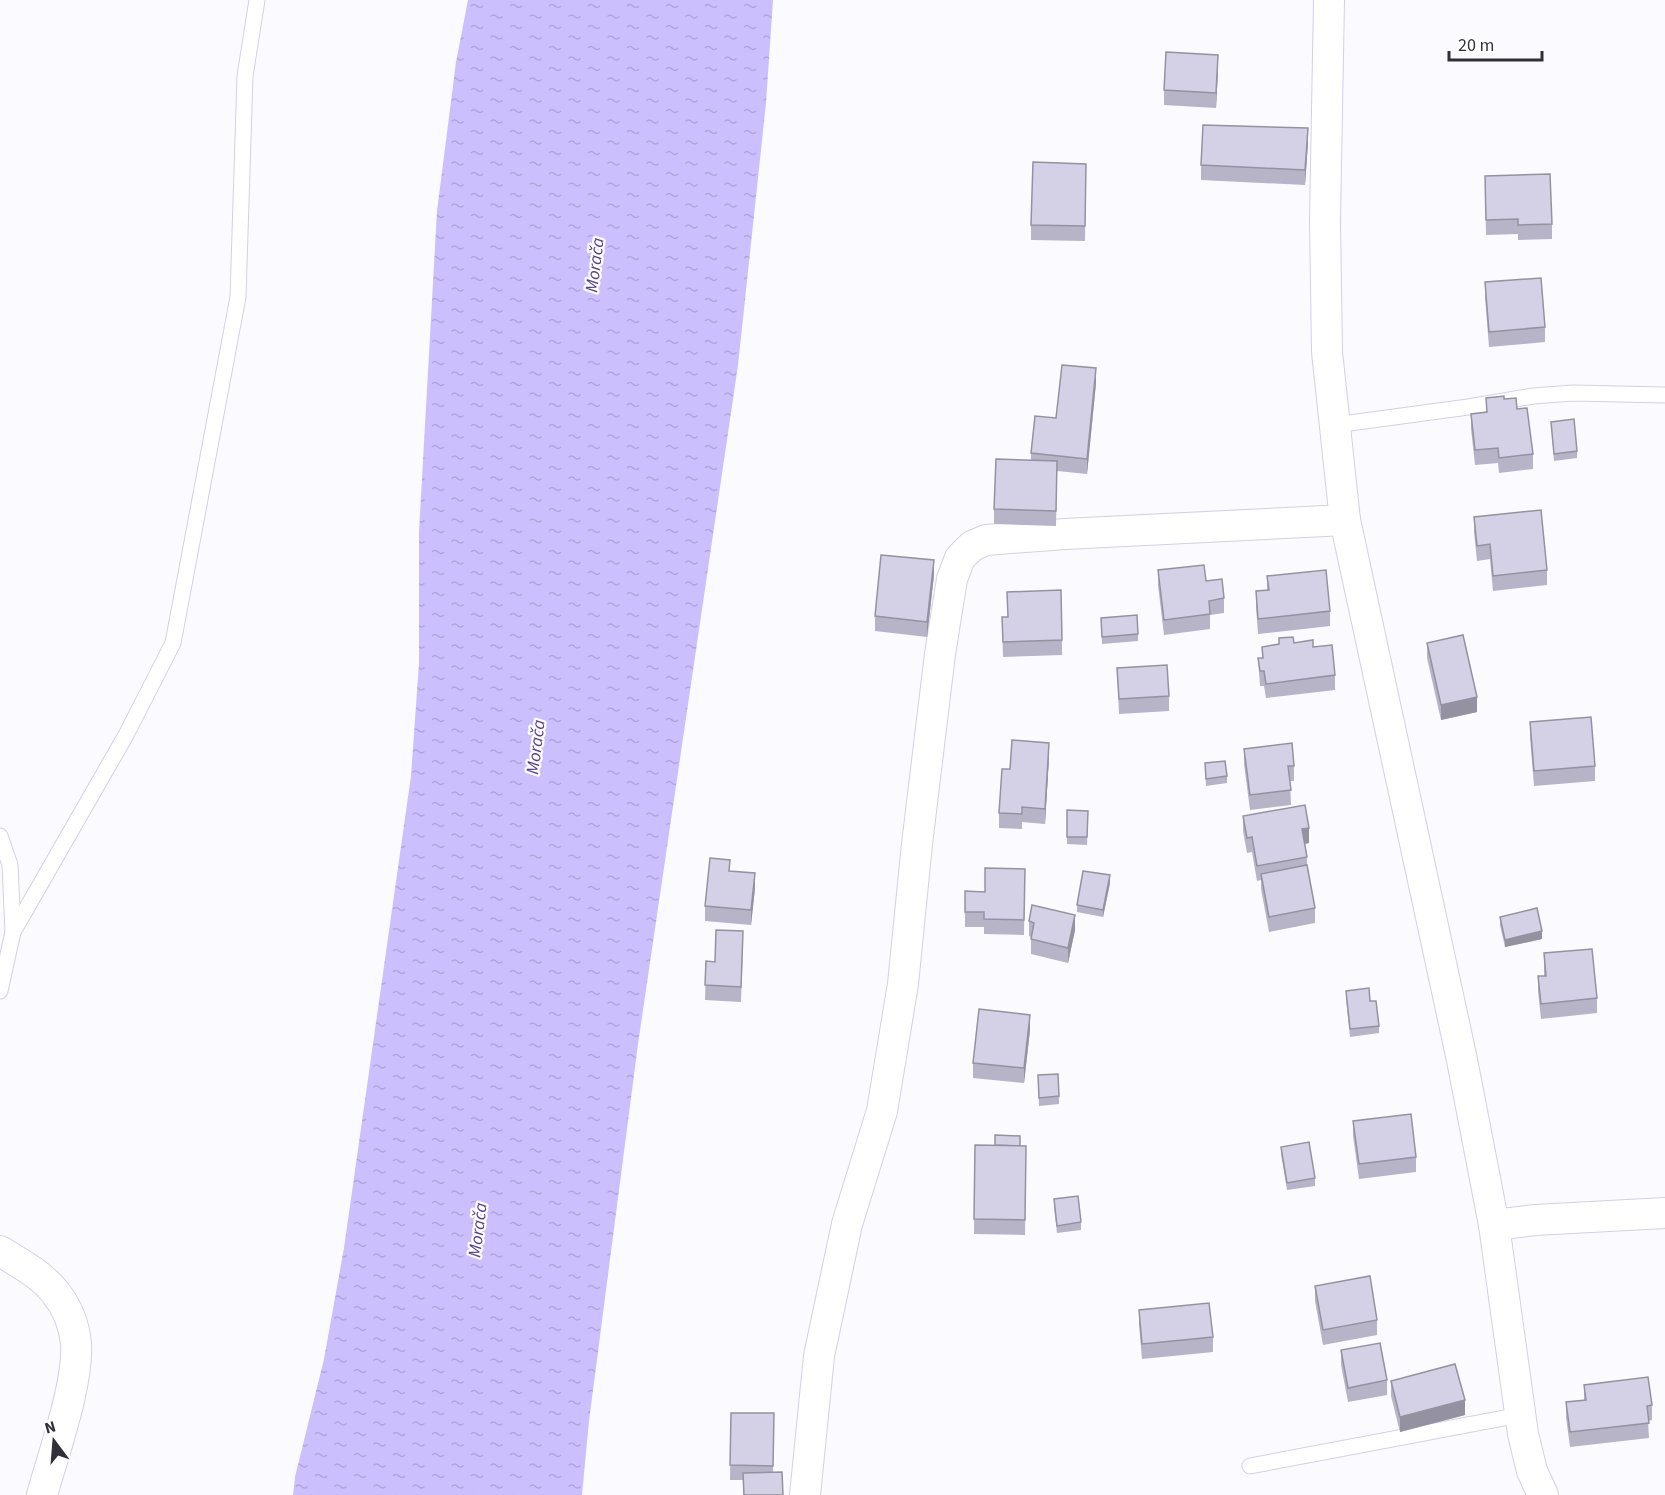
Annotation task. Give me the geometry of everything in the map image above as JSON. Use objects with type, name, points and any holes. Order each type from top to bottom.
[{"type":"street","points":[[1329,0],[1325,233],[1327,352],[1345,520],[1462,1060],[1494,1225],[1520,1415],[1532,1471],[1544,1495]]},
{"type":"street","points":[[805,1495],[819,1356],[847,1224],[882,1111],[903,984],[940,654],[952,579],[960,558],[972,546],[986,540],[1345,520]]},
{"type":"street","points":[[1494,1225],[1558,1218],[1665,1214]]},
{"type":"street","points":[[0,1251],[39,1277],[54,1291],[65,1306],[72,1323],[76,1344],[74,1372],[42,1495]]},
{"type":"lane","points":[[13,932],[126,735],[173,643],[238,297],[245,76],[257,0]]},
{"type":"lane","points":[[1335,425],[1533,396],[1574,393],[1665,395]]},
{"type":"lane","points":[[0,836],[10,865],[13,932],[0,991]]},
{"type":"lane","points":[[1250,1466],[1520,1415]]},
{"type":"water","name":"Morača","points":[[468,0],[773,0],[766,103],[738,365],[638,1044],[589,1421],[582,1495],[293,1495],[295,1477],[324,1359],[344,1248],[411,776],[419,663],[419,532],[437,211],[456,62]]},
{"type":"building","points":[[1166,52],[1218,55],[1216,93],[1164,90]]},
{"type":"building","points":[[1203,125],[1308,128],[1305,170],[1201,165]]},
{"type":"building","points":[[1033,162],[1086,164],[1085,226],[1031,225]]},
{"type":"building","points":[[1550,174],[1552,224],[1518,225],[1518,219],[1486,220],[1485,176]]},
{"type":"building","points":[[1541,278],[1545,327],[1489,332],[1485,282]]},
{"type":"building","points":[[1062,365],[1096,368],[1087,459],[1031,453],[1035,416],[1056,418]]},
{"type":"building","points":[[1504,396],[1504,399],[1516,398],[1517,409],[1527,408],[1533,454],[1499,458],[1498,448],[1475,450],[1471,414],[1487,412],[1486,398]]},
{"type":"building","points":[[1574,419],[1577,451],[1554,454],[1551,422]]},
{"type":"building","points":[[996,459],[1057,461],[1056,511],[994,509]]},
{"type":"building","points":[[1541,510],[1547,570],[1493,576],[1490,544],[1477,546],[1474,517]]},
{"type":"building","points":[[881,555],[934,560],[927,622],[875,616]]},
{"type":"building","points":[[1204,565],[1206,581],[1222,579],[1224,598],[1209,601],[1210,614],[1164,620],[1158,570]]},
{"type":"building","points":[[1326,570],[1330,611],[1258,619],[1256,591],[1269,590],[1267,576]]},
{"type":"building","points":[[1061,590],[1062,640],[1003,642],[1002,617],[1008,617],[1007,592]]},
{"type":"building","points":[[1137,615],[1138,634],[1102,637],[1101,618]]},
{"type":"building","points":[[1463,635],[1477,697],[1441,705],[1427,643]]},
{"type":"building","points":[[1293,637],[1294,643],[1313,640],[1313,647],[1332,645],[1335,675],[1266,684],[1264,671],[1260,671],[1258,658],[1263,658],[1262,647],[1279,644],[1279,638]]},
{"type":"building","points":[[1167,665],[1169,696],[1119,699],[1117,668]]},
{"type":"building","points":[[1591,717],[1595,766],[1534,771],[1530,722]]},
{"type":"building","points":[[1012,740],[1049,743],[1045,809],[1022,807],[1022,814],[999,813],[1002,769],[1010,769]]},
{"type":"building","points":[[1292,743],[1294,766],[1288,766],[1291,790],[1250,795],[1244,749]]},
{"type":"building","points":[[1225,761],[1227,776],[1206,779],[1205,763]]},
{"type":"building","points":[[1305,805],[1309,828],[1302,829],[1307,857],[1257,866],[1252,837],[1247,838],[1243,816]]},
{"type":"building","points":[[1067,810],[1088,811],[1087,837],[1067,837]]},
{"type":"building","points":[[710,858],[730,860],[729,871],[755,873],[751,910],[705,906]]},
{"type":"building","points":[[1307,865],[1315,908],[1269,917],[1261,874]]},
{"type":"building","points":[[985,868],[1025,869],[1024,920],[984,919],[984,912],[965,912],[965,891],[985,892]]},
{"type":"building","points":[[1083,871],[1110,875],[1103,910],[1077,905]]},
{"type":"building","points":[[1032,905],[1075,915],[1068,948],[1031,939],[1034,923],[1029,921]]},
{"type":"building","points":[[1537,908],[1542,931],[1505,940],[1500,917]]},
{"type":"building","points":[[716,930],[743,931],[741,987],[705,985],[706,961],[715,962]]},
{"type":"building","points":[[1592,949],[1597,998],[1541,1004],[1538,976],[1546,976],[1544,953]]},
{"type":"building","points":[[1369,988],[1370,1001],[1376,1001],[1379,1026],[1350,1029],[1346,991]]},
{"type":"building","points":[[979,1009],[1030,1015],[1024,1068],[973,1063]]},
{"type":"building","points":[[1058,1074],[1059,1096],[1039,1098],[1038,1075]]},
{"type":"building","points":[[1411,1114],[1416,1157],[1359,1164],[1353,1121]]},
{"type":"building","points":[[995,1135],[1020,1136],[1020,1146],[995,1145]]},
{"type":"building","points":[[1309,1142],[1315,1178],[1287,1183],[1281,1147]]},
{"type":"building","points":[[975,1145],[1026,1146],[1025,1220],[974,1219]]},
{"type":"building","points":[[1078,1196],[1081,1222],[1057,1226],[1054,1199]]},
{"type":"building","points":[[1370,1276],[1377,1320],[1323,1330],[1315,1286]]},
{"type":"building","points":[[1209,1303],[1213,1337],[1142,1344],[1139,1310]]},
{"type":"building","points":[[1380,1343],[1387,1380],[1348,1388],[1341,1350]]},
{"type":"building","points":[[1455,1364],[1465,1400],[1400,1417],[1391,1381]]},
{"type":"building","points":[[1648,1377],[1652,1405],[1647,1406],[1649,1423],[1570,1432],[1566,1402],[1586,1400],[1584,1385]]},
{"type":"building","points":[[731,1413],[774,1413],[773,1466],[730,1465]]},
{"type":"building","points":[[782,1472],[783,1495],[744,1495],[743,1473]]}]
